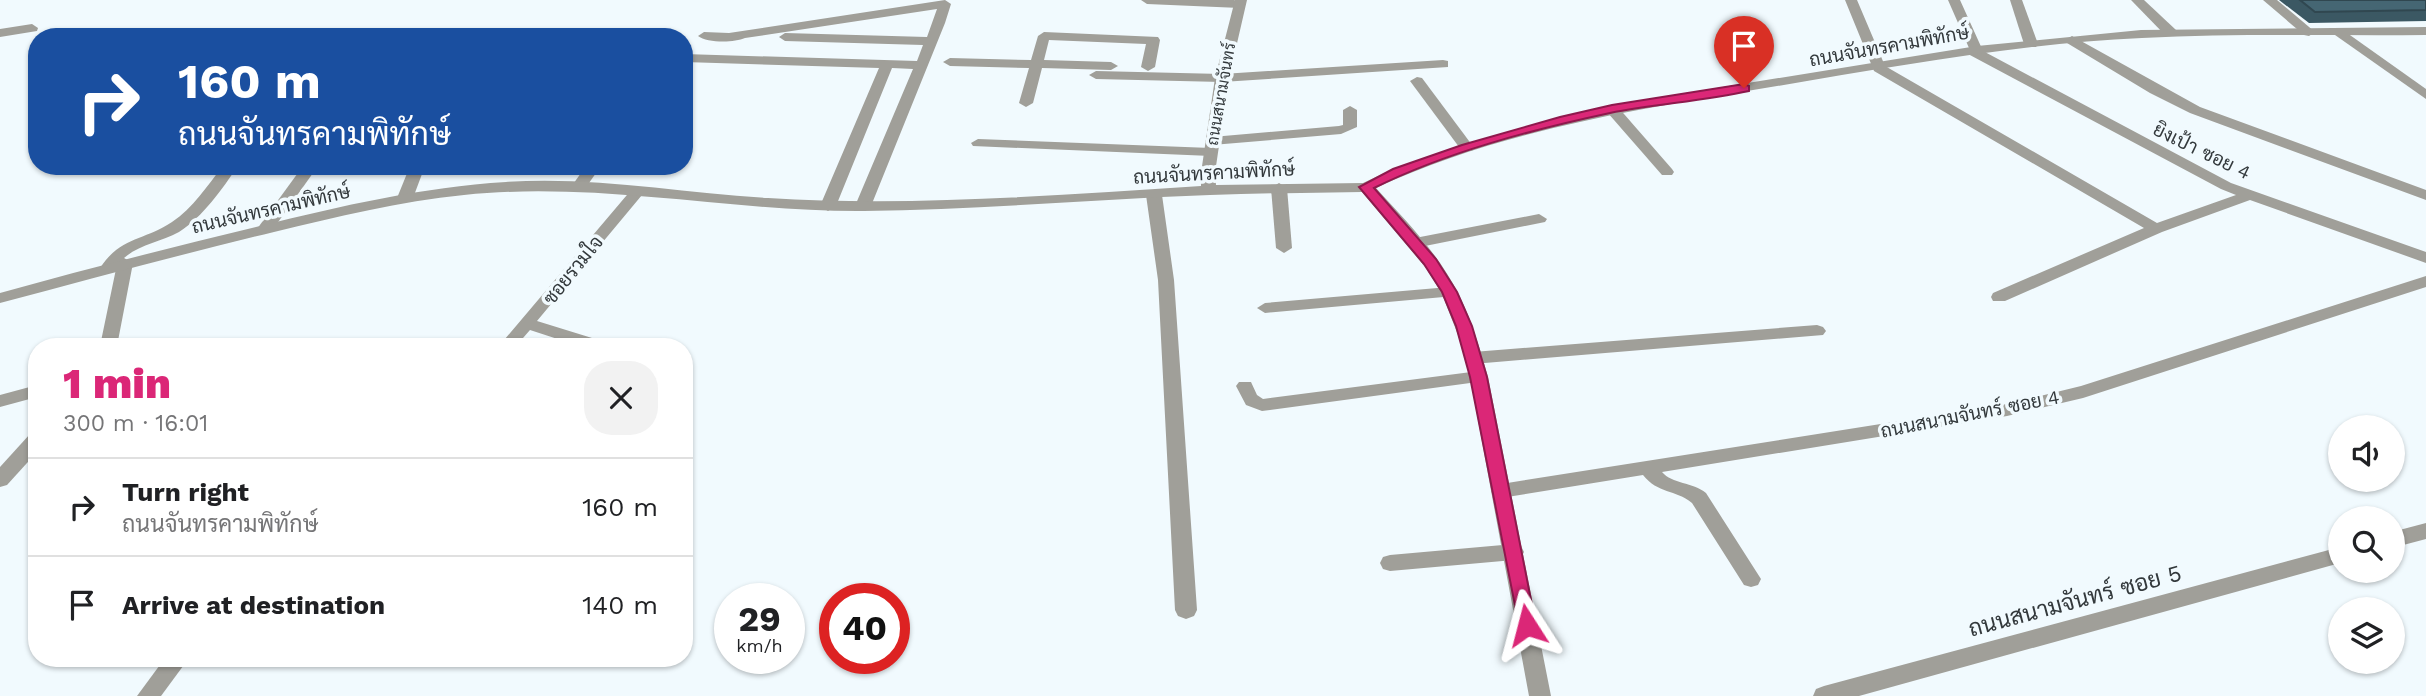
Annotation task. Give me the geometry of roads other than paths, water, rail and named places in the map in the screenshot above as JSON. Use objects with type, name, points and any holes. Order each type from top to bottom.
[{"type":"street","points":[[1147,0],[1240,2]]},
{"type":"street","points":[[1851,0],[1879,68],[2157,229]]},
{"type":"street","points":[[1954,0],[1975,50]]},
{"type":"street","points":[[2016,0],[2031,44]]},
{"type":"street","points":[[2137,0],[2171,33]]},
{"type":"street","points":[[2269,0],[2309,32]]},
{"type":"street","name":"ถนนสนามจันทร์","points":[[1209,190],[1212,147],[1223,74],[1240,2]]},
{"type":"street","points":[[727,37],[945,4],[863,206]]},
{"type":"street","points":[[0,33],[28,29]]},
{"type":"street","name":"ถนนจันทรคามพิทักษ์","points":[[0,298],[125,263],[405,198],[509,186],[579,187],[768,204],[828,206],[1154,195],[1209,190],[1366,187],[1398,172],[1467,148],[1612,109],[1879,68],[1975,50],[2171,33],[2426,31]]},
{"type":"street","points":[[2340,32],[2426,95]]},
{"type":"street","points":[[704,36],[902,38],[931,41]]},
{"type":"street","points":[[1026,103],[1044,36],[1153,40],[1148,67]]},
{"type":"street","points":[[2072,40],[2155,90],[2195,110],[2426,195]]},
{"type":"street","name":"ยิงเป้า ซอย 4","points":[[1975,50],[2192,170],[2249,195],[2426,258]]},
{"type":"street","points":[[693,58],[920,65]]},
{"type":"street","points":[[950,62],[1148,67],[1223,74]]},
{"type":"street","points":[[828,206],[887,64]]},
{"type":"street","points":[[1096,75],[1223,74],[1443,64]]},
{"type":"street","points":[[1417,81],[1467,148]]},
{"type":"street","points":[[1612,109],[1667,172]]},
{"type":"street","points":[[978,143],[1212,147],[1341,130],[1350,127],[1350,110]]},
{"type":"street","points":[[108,268],[125,247],[184,221],[223,175]]},
{"type":"street","points":[[265,229],[304,175]]},
{"type":"street","points":[[405,198],[414,175]]},
{"type":"street","points":[[579,187],[588,175]]},
{"type":"street","points":[[1366,187],[1415,243],[1449,292],[1464,326],[1479,377],[1540,696]]},
{"type":"street","points":[[1279,188],[1284,248]]},
{"type":"street","name":"ซอยรวมใจ","points":[[515,338],[637,192]]},
{"type":"street","points":[[1154,195],[1166,280],[1186,610]]},
{"type":"street","points":[[1999,297],[2157,229],[2249,195]]},
{"type":"street","points":[[1415,243],[1539,219]]},
{"type":"street","points":[[110,338],[125,263]]},
{"type":"street","name":"ถนนสนามจันทร์ ซอย 4","points":[[1501,491],[1909,428],[2058,398],[2426,281]]},
{"type":"street","points":[[1265,308],[1449,292]]},
{"type":"street","points":[[528,324],[573,338]]},
{"type":"street","points":[[1473,358],[1817,331]]},
{"type":"street","points":[[1245,386],[1248,397],[1254,403],[1262,405],[1479,377]]},
{"type":"street","points":[[0,401],[28,393]]},
{"type":"street","points":[[0,480],[28,449]]},
{"type":"street","points":[[1648,468],[1659,482],[1692,492],[1699,498],[1751,579]]},
{"type":"street","points":[[2405,537],[2426,531]]},
{"type":"street","points":[[1390,563],[1514,552]]},
{"type":"street","name":"ถนนสนามจันทร์ ซอย 5","points":[[1824,696],[2328,558]]},
{"type":"street","points":[[148,696],[171,667]]}]
